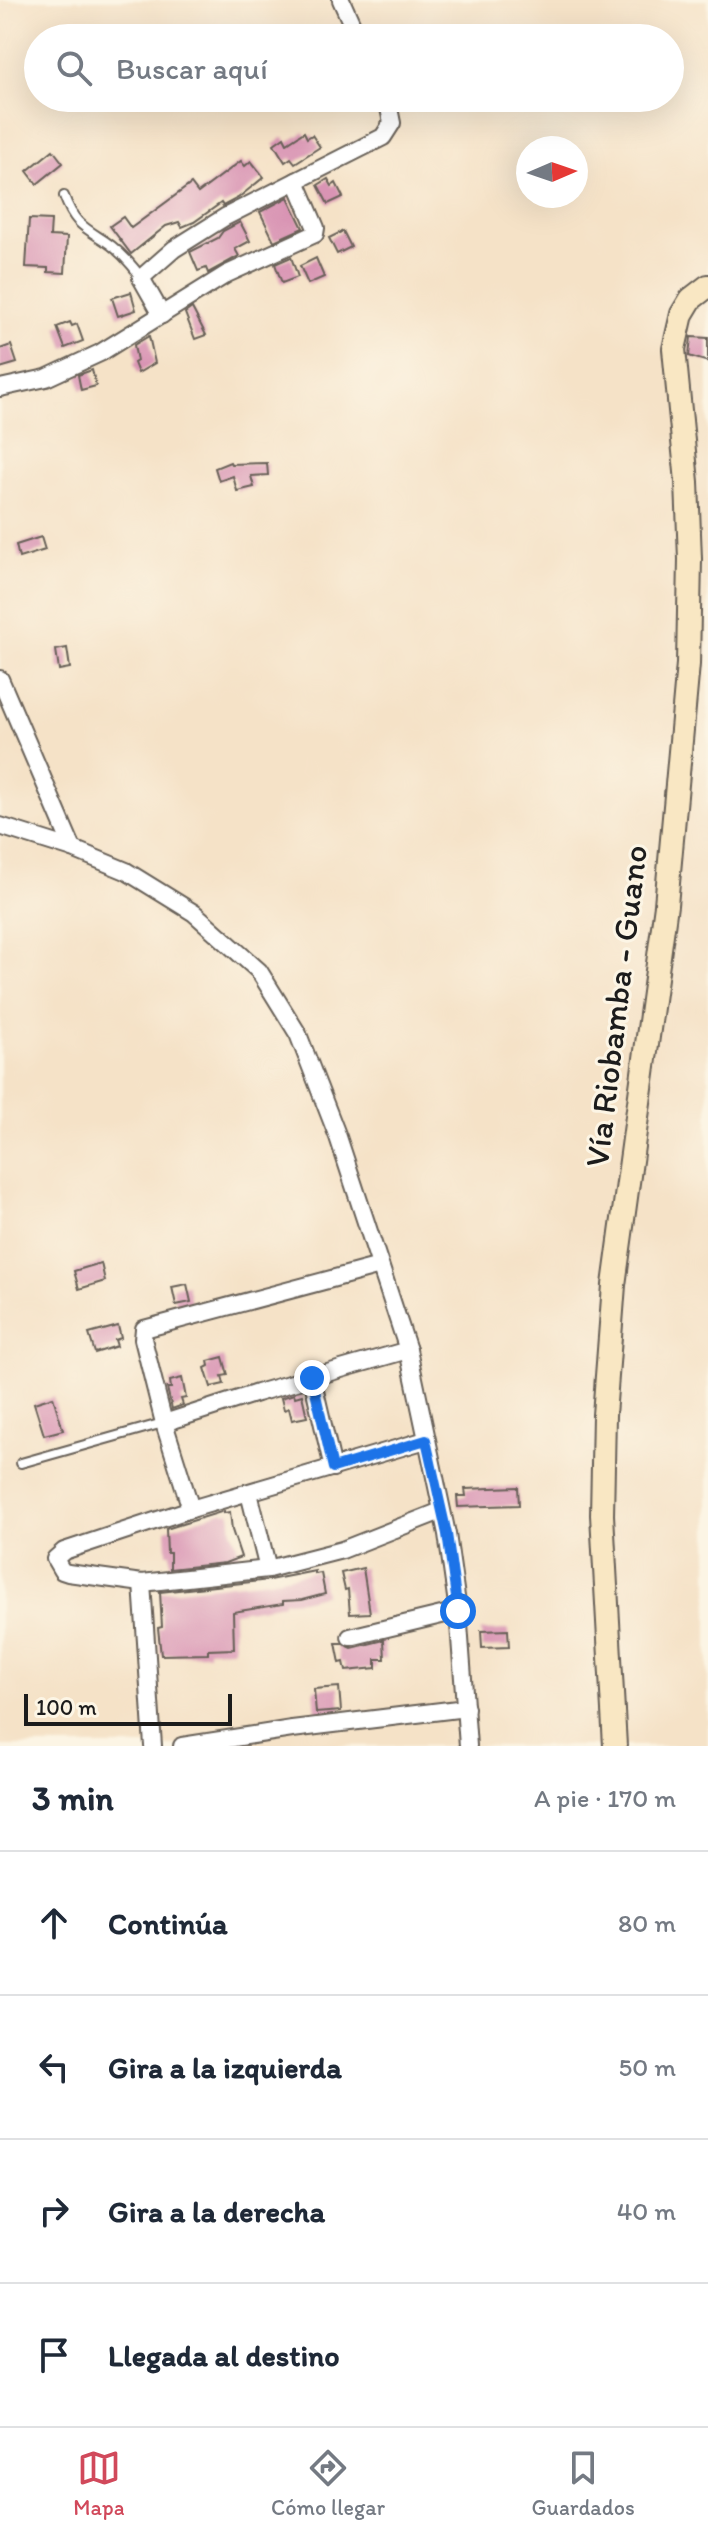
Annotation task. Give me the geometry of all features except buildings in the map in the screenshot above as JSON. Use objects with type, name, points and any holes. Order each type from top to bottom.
[{"type":"main road","name":"Vía Riobamba - Guano","points":[[615,1746],[602,1515],[604,1415],[614,1285],[666,905],[688,664],[690,559],[687,482],[674,349],[682,314],[691,299],[708,286]]},
{"type":"street","points":[[341,0],[352,24]]},
{"type":"street","points":[[162,315],[141,278],[174,249],[225,217],[383,137],[392,123],[390,112]]},
{"type":"street","points":[[0,388],[46,378],[100,353],[227,274],[315,234],[316,228],[296,181]]},
{"type":"street","points":[[0,679],[73,849]]},
{"type":"street","points":[[0,826],[73,849],[126,871],[194,913],[259,971],[298,1034],[338,1137],[408,1350],[447,1534],[458,1611],[468,1746]]},
{"type":"street","points":[[191,1509],[164,1423],[143,1339],[144,1329],[380,1266]]},
{"type":"street","points":[[164,1423],[408,1350]]},
{"type":"street","points":[[312,1378],[333,1468]]},
{"type":"street","points":[[426,1440],[191,1509],[64,1551],[55,1559],[62,1571],[68,1573],[142,1583],[268,1569],[342,1550],[441,1511]]},
{"type":"street","points":[[249,1493],[268,1569]]},
{"type":"street","points":[[142,1583],[153,1746]]},
{"type":"street","points":[[350,1637],[458,1611]]},
{"type":"street","points":[[182,1746],[466,1708]]},
{"type":"lane","points":[[64,196],[82,228],[107,242],[141,278]]},
{"type":"lane","points":[[21,1463],[164,1423]]},
{"type":"route","points":[[312,1378],[333,1468],[426,1440],[447,1534],[458,1611]]}]
